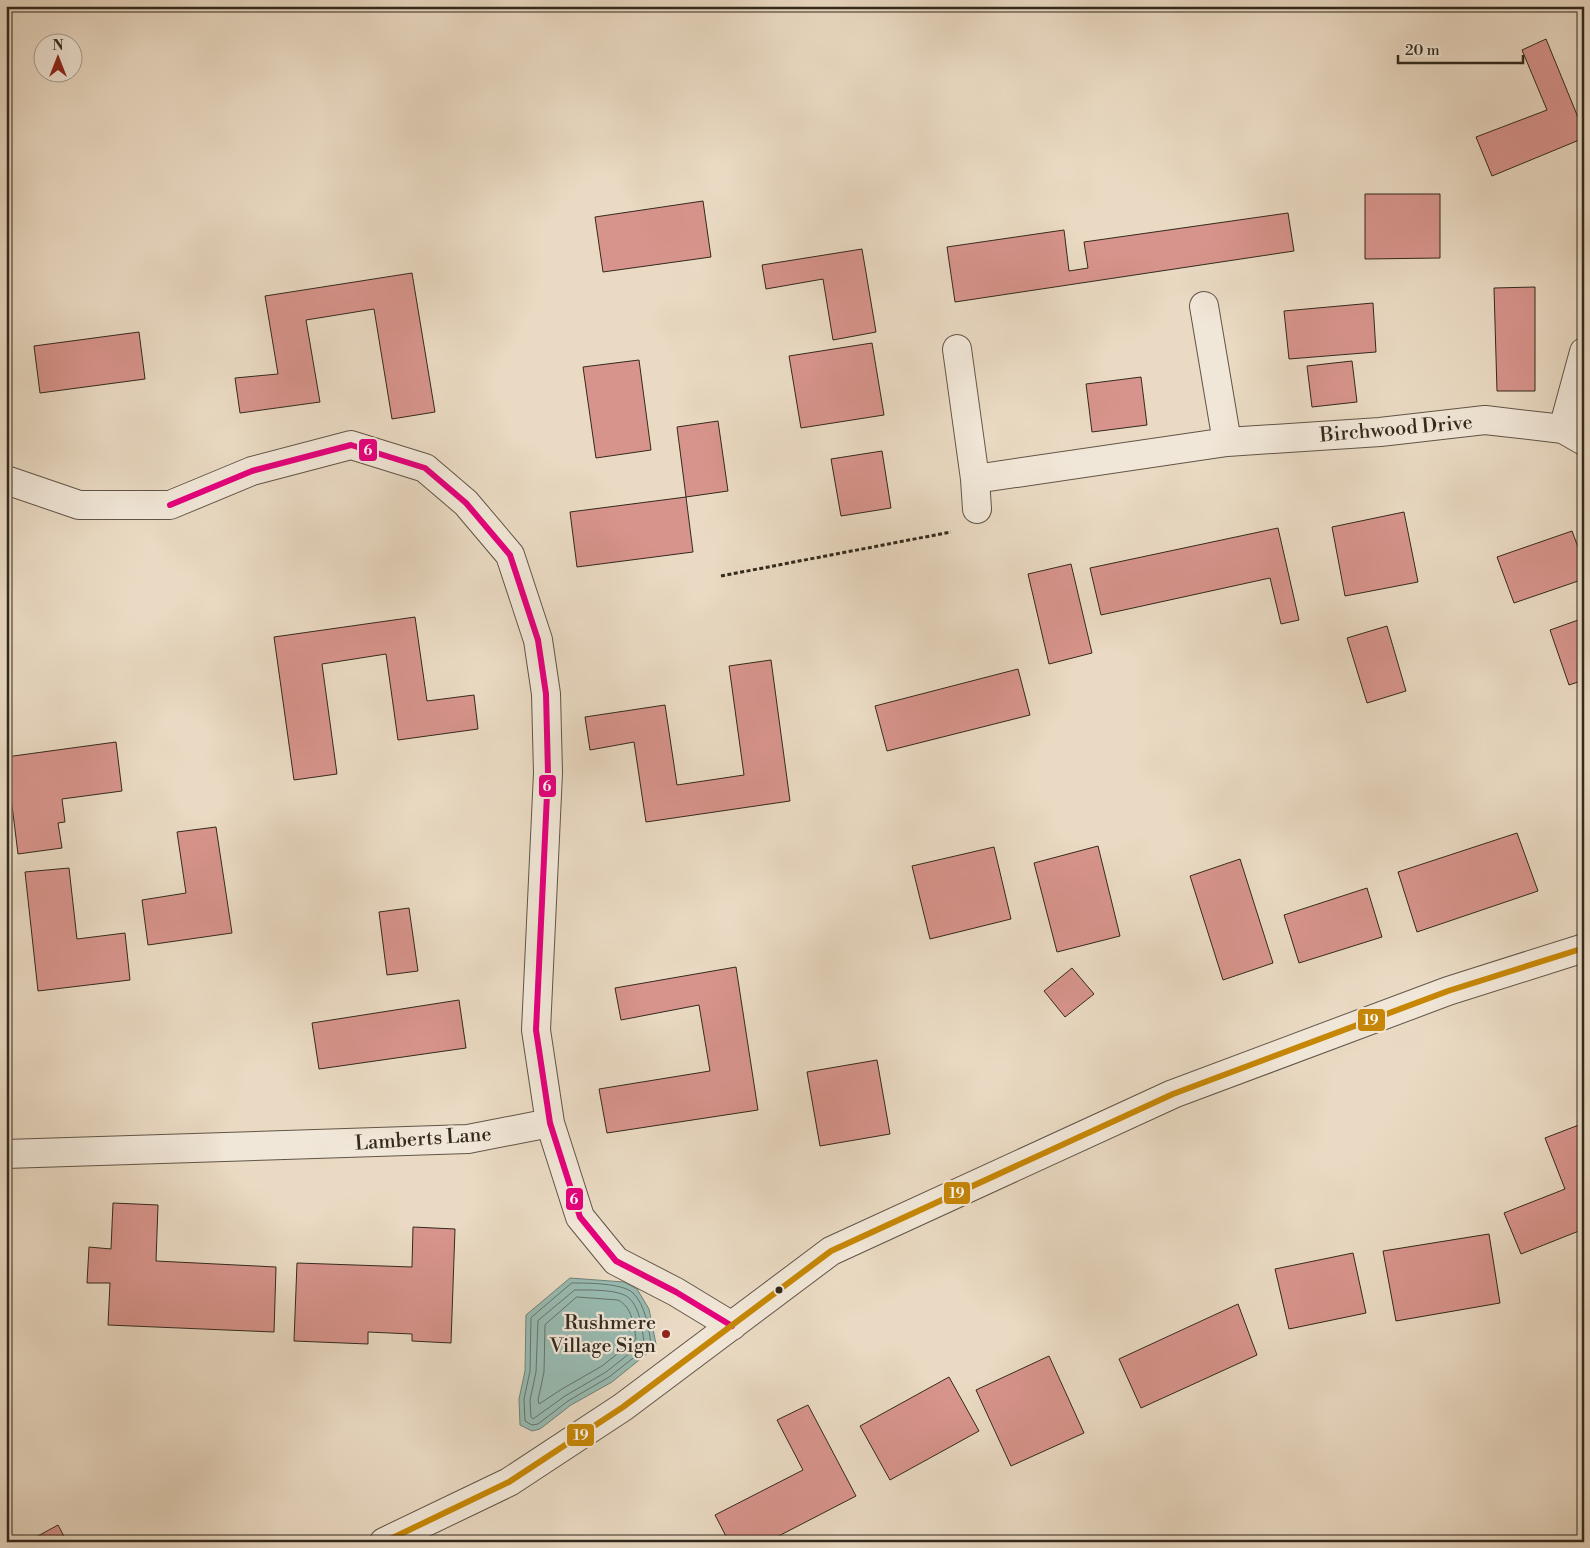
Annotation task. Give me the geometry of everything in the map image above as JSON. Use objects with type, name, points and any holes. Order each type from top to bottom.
[{"type":"street","points":[[1204,306],[1228,442]]},
{"type":"street","points":[[957,349],[976,479],[977,509]]},
{"type":"street","name":"Birchwood Drive","points":[[976,479],[1228,442],[1380,432],[1485,420],[1574,436],[1584,352]]},
{"type":"street","points":[[6,480],[79,505],[170,505],[252,471],[351,445],[425,468],[466,502],[510,555],[538,640],[546,694],[548,773],[536,1030],[550,1123],[580,1217],[616,1261],[676,1292],[732,1326]]},
{"type":"street","points":[[384,1542],[509,1482],[623,1407],[831,1251],[1174,1094],[1448,991],[1584,948]]},
{"type":"street","name":"Lamberts Lane","points":[[6,1154],[468,1139],[550,1123]]},
{"type":"path","points":[[721,576],[964,530],[977,509]]},
{"type":"water","points":[[570,1278],[624,1282],[637,1289],[649,1309],[656,1344],[654,1348],[612,1382],[571,1405],[540,1429],[532,1431],[520,1425],[519,1399],[525,1371],[526,1315]]},
{"type":"building","points":[[1546,39],[1584,132],[1584,138],[1492,176],[1476,137],[1547,110],[1522,50]]},
{"type":"building","points":[[1365,194],[1440,194],[1440,258],[1365,259]]},
{"type":"building","points":[[703,201],[711,257],[603,272],[595,217]]},
{"type":"building","points":[[1288,213],[1294,251],[955,302],[947,247],[1064,230],[1069,271],[1088,268],[1084,242]]},
{"type":"building","points":[[862,249],[876,332],[833,340],[823,279],[766,289],[762,265]]},
{"type":"building","points":[[412,273],[435,412],[392,419],[374,309],[306,320],[320,402],[240,413],[235,378],[278,374],[265,296]]},
{"type":"building","points":[[1535,287],[1535,391],[1497,391],[1494,288]]},
{"type":"building","points":[[1373,303],[1376,352],[1289,359],[1284,311]]},
{"type":"building","points":[[139,332],[145,379],[40,393],[34,346]]},
{"type":"building","points":[[872,343],[884,415],[801,428],[789,356]]},
{"type":"building","points":[[639,360],[651,450],[596,458],[583,367]]},
{"type":"building","points":[[1352,361],[1357,402],[1312,407],[1307,366]]},
{"type":"building","points":[[1141,377],[1147,425],[1092,432],[1086,384]]},
{"type":"building","points":[[718,421],[728,491],[686,497],[677,427]]},
{"type":"building","points":[[882,451],[891,508],[841,516],[831,459]]},
{"type":"building","points":[[686,497],[693,552],[577,567],[570,512]]},
{"type":"building","points":[[1404,512],[1418,582],[1345,596],[1332,527]]},
{"type":"building","points":[[1278,528],[1299,620],[1281,624],[1270,578],[1101,615],[1090,568]]},
{"type":"building","points":[[1572,531],[1584,563],[1584,579],[1514,603],[1497,557]]},
{"type":"building","points":[[1071,564],[1092,653],[1049,664],[1028,574]]},
{"type":"building","points":[[415,617],[427,701],[474,695],[478,729],[398,740],[386,654],[322,664],[337,774],[294,780],[274,637]]},
{"type":"building","points":[[1584,618],[1584,680],[1569,685],[1550,630]]},
{"type":"building","points":[[1387,626],[1406,691],[1367,703],[1347,638]]},
{"type":"building","points":[[771,660],[790,801],[646,822],[634,742],[590,750],[585,717],[665,705],[677,785],[744,775],[729,666]]},
{"type":"building","points":[[1018,669],[1030,715],[887,751],[875,706]]},
{"type":"building","points":[[116,742],[122,791],[62,799],[65,822],[58,823],[62,848],[18,854],[6,757]]},
{"type":"building","points":[[216,827],[232,933],[148,945],[142,900],[186,893],[177,832]]},
{"type":"building","points":[[1517,833],[1538,891],[1417,932],[1398,872]]},
{"type":"building","points":[[1098,846],[1120,936],[1057,952],[1034,863]]},
{"type":"building","points":[[994,847],[1011,919],[930,939],[912,866]]},
{"type":"building","points":[[1240,859],[1273,963],[1223,980],[1190,876]]},
{"type":"building","points":[[69,868],[77,939],[125,933],[130,980],[38,991],[25,872]]},
{"type":"building","points":[[1367,888],[1382,937],[1299,963],[1284,915]]},
{"type":"building","points":[[409,908],[418,971],[387,975],[379,912]]},
{"type":"building","points":[[736,967],[758,1110],[607,1133],[599,1089],[710,1071],[699,1005],[621,1020],[615,988]]},
{"type":"building","points":[[1072,968],[1094,994],[1065,1017],[1044,991]]},
{"type":"building","points":[[459,1000],[466,1048],[319,1069],[312,1023]]},
{"type":"building","points":[[877,1060],[890,1134],[820,1146],[807,1072]]},
{"type":"building","points":[[1584,1123],[1584,1229],[1521,1254],[1504,1213],[1565,1189],[1545,1138]]},
{"type":"building","points":[[113,1203],[158,1205],[156,1261],[276,1267],[274,1332],[108,1325],[110,1283],[87,1283],[89,1247],[111,1249]]},
{"type":"building","points":[[413,1227],[455,1229],[451,1343],[412,1341],[412,1334],[368,1332],[368,1344],[294,1341],[297,1263],[412,1267]]},
{"type":"building","points":[[1489,1234],[1500,1303],[1396,1321],[1383,1251]]},
{"type":"building","points":[[1353,1253],[1366,1313],[1289,1329],[1275,1269]]},
{"type":"building","points":[[1238,1304],[1257,1355],[1141,1408],[1119,1359]]},
{"type":"building","points":[[1049,1356],[1084,1433],[1011,1466],[976,1390]]},
{"type":"building","points":[[949,1377],[979,1431],[890,1480],[860,1426]]},
{"type":"building","points":[[808,1405],[856,1496],[767,1542],[729,1542],[715,1515],[803,1470],[777,1420]]},
{"type":"building","points":[[58,1525],[67,1542],[27,1542]]},
{"type":"transit line","name":"6","points":[[170,505],[252,471],[351,445],[425,468],[466,503],[510,555],[538,640],[546,694],[548,773],[536,1030],[550,1123],[580,1217],[616,1261],[676,1292],[732,1326]]},
{"type":"transit line","name":"19","points":[[384,1542],[509,1482],[623,1407],[831,1251],[1173,1094],[1448,991],[1584,948]]},
{"type":"place","name":"Rushmere Village Sign","points":[[666,1334]]}]
